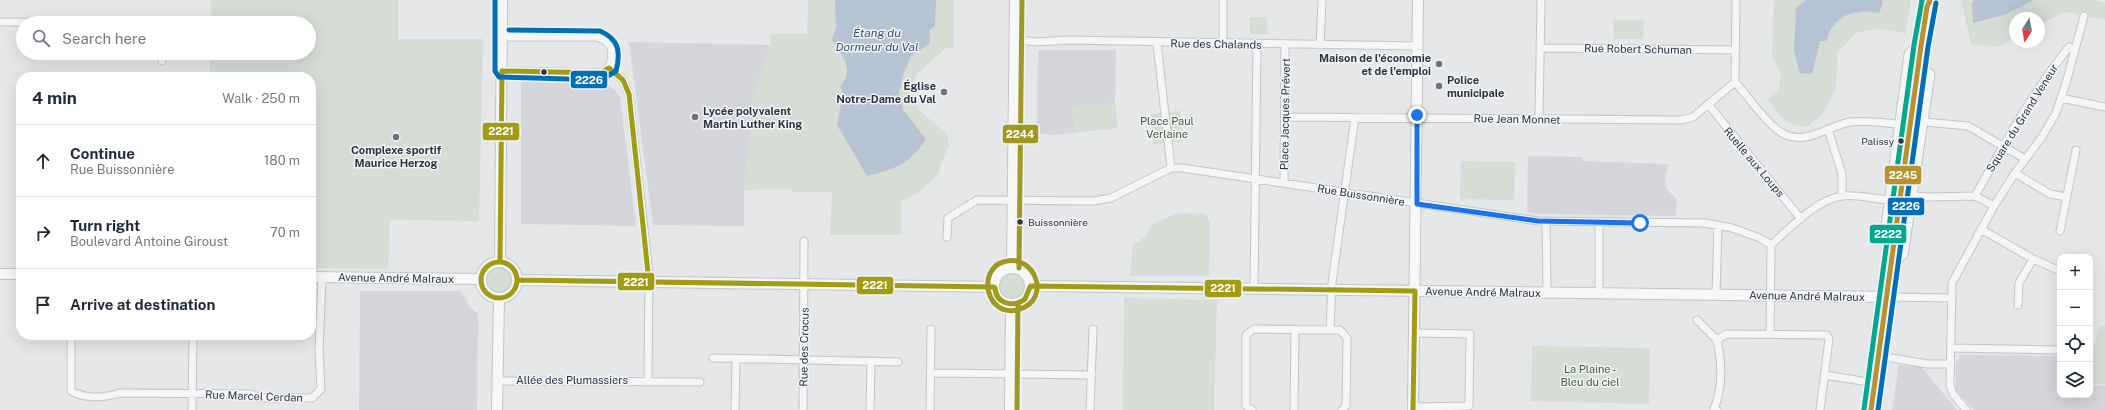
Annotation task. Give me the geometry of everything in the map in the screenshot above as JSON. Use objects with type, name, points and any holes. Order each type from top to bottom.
[{"type":"street","points":[[500,262],[502,0]]},
{"type":"street","points":[[1012,268],[1015,0]]},
{"type":"street","points":[[1223,0],[1223,44]]},
{"type":"street","points":[[1320,45],[1322,0]]},
{"type":"street","points":[[1415,333],[1470,334],[1469,406],[1413,408],[1417,204],[1418,0]]},
{"type":"street","points":[[1538,119],[1541,48],[1541,0]]},
{"type":"street","points":[[1736,0],[1735,82],[1774,127],[1785,135],[1796,138],[1807,137],[1851,122],[1899,124]]},
{"type":"street","points":[[1871,410],[1928,2]]},
{"type":"street","name":"Square du Grand Veneur","points":[[1966,410],[1953,394],[1950,385],[1952,348],[1952,283],[1994,206],[2015,173],[2042,137],[2056,113],[2084,16]]},
{"type":"street","points":[[0,22],[16,22]]},
{"type":"street","points":[[502,37],[597,37],[606,40],[611,46],[612,54],[610,68]]},
{"type":"street","name":"Rue des Chalands","points":[[1015,40],[1038,42],[1078,40],[1157,43],[1418,46]]},
{"type":"street","points":[[948,237],[948,218],[977,200],[1093,201],[1111,198],[1171,168],[1157,43]]},
{"type":"street","points":[[1254,289],[1257,44]]},
{"type":"street","name":"Place Jacques Prévert","points":[[1284,183],[1285,45]]},
{"type":"street","points":[[1895,235],[1885,226],[1888,200],[1908,56],[1909,52],[1921,46]]},
{"type":"street","name":"Square du Grand Veneur","points":[[1975,196],[2002,146],[2051,69],[2069,47],[2074,50]]},
{"type":"street","name":"Rue Robert Schuman","points":[[1541,48],[1736,50]]},
{"type":"street","points":[[1891,265],[1904,255],[1922,131],[1925,122],[1924,114],[1931,74],[1919,64]]},
{"type":"street","points":[[502,71],[600,73],[610,68]]},
{"type":"street","points":[[610,68],[623,80],[629,94],[649,282],[648,380]]},
{"type":"street","name":"Rue Jean Monnet","points":[[1285,117],[1682,120],[1693,117],[1735,82]]},
{"type":"street","points":[[2061,98],[2105,107]]},
{"type":"street","name":"Ruelle aux Loups","points":[[1708,104],[1801,219]]},
{"type":"street","points":[[1330,329],[1332,290],[1355,117]]},
{"type":"street","points":[[1925,122],[1968,126],[2025,159]]},
{"type":"street","points":[[1828,129],[1842,174],[1842,196]]},
{"type":"street","points":[[2060,231],[2076,150]]},
{"type":"street","name":"Rue Buissonnière","points":[[1171,168],[1255,178],[1417,204],[1546,222],[1704,223],[1760,238],[1771,245]]},
{"type":"street","points":[[2015,173],[2050,194],[2067,197]]},
{"type":"street","points":[[1770,334],[1771,245],[1801,219],[1827,201],[1842,196],[1888,200]]},
{"type":"street","points":[[1913,196],[1928,198],[1975,196],[1994,206]]},
{"type":"street","points":[[1546,222],[1547,292]]},
{"type":"street","points":[[1599,222],[1599,293]]},
{"type":"street","points":[[1716,295],[1718,226]]},
{"type":"street","points":[[1981,229],[2033,259],[2057,270]]},
{"type":"street","name":"Rue des Crocus","points":[[803,410],[804,241]]},
{"type":"street","points":[[2018,305],[2019,283],[2033,259]]},
{"type":"street","points":[[500,262],[513,268],[517,280],[516,285],[510,295],[499,299],[488,295],[483,290],[480,279],[481,273],[488,265],[500,262]]},
{"type":"street","points":[[1012,268],[1023,271],[1027,275],[1031,286],[1027,297],[1017,303],[1012,304],[1000,299],[994,287],[998,274],[1005,269],[1012,268]]},
{"type":"street","points":[[0,274],[16,274]]},
{"type":"street","name":"Avenue André Malraux","points":[[316,277],[480,279]]},
{"type":"street","name":"Rue Marcel Cerdan","points":[[71,340],[71,391],[80,396],[109,396],[120,394],[251,394],[260,398],[312,398],[321,389],[319,350],[322,277]]},
{"type":"street","points":[[517,280],[804,283],[994,287]]},
{"type":"street","name":"Avenue André Malraux","points":[[1031,286],[1887,297]]},
{"type":"street","points":[[1887,297],[1952,298]]},
{"type":"street","points":[[497,410],[499,299]]},
{"type":"street","points":[[1010,410],[1012,304]]},
{"type":"street","points":[[1697,320],[1717,340],[1720,356],[1721,385],[1714,410]]},
{"type":"street","points":[[930,410],[931,329]]},
{"type":"street","points":[[1090,410],[1093,329]]},
{"type":"street","points":[[1252,410],[1246,406],[1246,335],[1254,329],[1330,329],[1340,330],[1347,338],[1346,406],[1342,410]]},
{"type":"street","points":[[1294,410],[1295,329]]},
{"type":"street","points":[[1717,340],[1726,334],[1827,336],[1830,344],[1820,410]]},
{"type":"street","points":[[192,410],[193,340]]},
{"type":"street","points":[[1952,348],[2057,350]]},
{"type":"street","points":[[713,358],[898,362]]},
{"type":"street","points":[[735,410],[736,358]]},
{"type":"street","points":[[1892,358],[1927,364],[1950,364]]},
{"type":"street","points":[[870,410],[871,361]]},
{"type":"street","points":[[931,373],[1092,375]]},
{"type":"street","points":[[1825,375],[1862,381]]},
{"type":"street","name":"Allée des Plumassiers","points":[[497,380],[648,380],[700,382]]},
{"type":"shaded area","name":"Lycée polyvalent Martin Luther King","points":[[629,42],[771,45],[754,92],[744,190],[744,226],[653,225]]},
{"type":"shaded area","points":[[1038,50],[1116,50],[1115,102],[1118,128],[1054,135],[1037,133]]},
{"type":"shaded area","points":[[521,81],[606,82],[620,96],[636,226],[521,224]]},
{"type":"shaded area","points":[[1528,156],[1583,157],[1583,161],[1668,164],[1665,177],[1666,188],[1677,200],[1676,216],[1541,214],[1527,212]]},
{"type":"shaded area","points":[[360,291],[461,291],[469,306],[478,314],[477,410],[359,410]]},
{"type":"shaded area","points":[[1961,355],[2057,356],[2057,398],[2093,398],[2093,385],[2105,386],[2105,410],[1974,410],[1956,390],[1956,363]]},
{"type":"shaded area","points":[[1899,365],[1921,367],[1957,410],[1892,410]]},
{"type":"green space","name":"Complexe sportif Maurice Herzog","points":[[211,0],[398,0],[398,39],[483,39],[479,221],[390,220],[388,269],[316,268],[316,72],[210,72],[210,60],[316,60],[316,16],[211,16]]},
{"type":"green space","points":[[808,0],[954,0],[954,48],[946,48],[919,72],[914,80],[912,95],[920,111],[947,134],[949,144],[937,176],[916,194],[901,201],[901,235],[830,235],[832,192],[796,192],[787,189],[744,190],[754,91],[771,45],[770,34],[807,34]]},
{"type":"green space","points":[[1774,0],[1911,0],[1905,33],[1880,29],[1857,32],[1838,52],[1836,86],[1824,113],[1808,126],[1800,126],[1784,119],[1768,99],[1779,89],[1781,73],[1772,57]]},
{"type":"green space","points":[[1961,0],[1974,0],[1972,3],[1974,23],[2009,12],[2009,41],[1999,47],[1971,44]]},
{"type":"green space","points":[[2034,0],[2095,0],[2105,3],[2105,20],[2065,12],[2045,22],[2045,12],[2010,12]]},
{"type":"green space","points":[[1250,17],[1267,17],[1267,34],[1250,34]]},
{"type":"green space","points":[[1613,20],[1644,20],[1643,39],[1614,39]]},
{"type":"green space","points":[[1114,103],[1116,128],[1075,132],[1072,106]]},
{"type":"green space","name":"Place Paul Verlaine","points":[[1180,111],[1183,141],[1153,144],[1151,114]]},
{"type":"green space","points":[[1461,161],[1515,162],[1514,200],[1460,199]]},
{"type":"green space","points":[[1178,213],[1205,214],[1210,222],[1209,276],[1130,276],[1133,245],[1145,237],[1151,225]]},
{"type":"green space","points":[[500,267],[510,270],[513,280],[510,290],[500,293],[490,290],[487,280],[490,270]]},
{"type":"green space","points":[[1012,273],[1021,277],[1025,286],[1021,295],[1012,299],[1003,295],[999,286],[1003,277]]},
{"type":"green space","points":[[1124,298],[1217,300],[1214,410],[1123,410]]},
{"type":"green space","points":[[2101,326],[2105,326],[2105,384],[2093,384],[2093,348]]},
{"type":"green space","name":"La Plaine - Bleu du ciel","points":[[1532,346],[1650,348],[1649,404],[1531,401]]},
{"type":"water","name":"Étang du Dormeur du Val","points":[[835,0],[936,0],[935,26],[929,31],[930,43],[911,56],[903,75],[899,93],[903,110],[926,139],[908,160],[894,168],[867,176],[837,125],[843,95],[840,86],[845,80],[847,68],[843,57],[832,40],[836,28]]},
{"type":"water","points":[[1806,0],[1882,0],[1883,3],[1879,13],[1853,13],[1846,15],[1834,25],[1826,41],[1820,41],[1812,74],[1800,73],[1794,51],[1796,8]]},
{"type":"water","points":[[1974,0],[2034,0],[2004,15],[1973,23],[1972,3]]},
{"type":"transit line","name":"2226","points":[[495,0],[495,71],[499,77],[601,80],[616,71],[618,64],[617,47],[611,38],[600,31],[509,30]]},
{"type":"transit line","name":"2244","points":[[1019,268],[1022,0]]},
{"type":"transit line","name":"2222","points":[[1864,409],[1914,45],[1922,0]]},
{"type":"transit line","name":"2245","points":[[1871,410],[1921,46],[1927,7],[1930,0]]},
{"type":"transit line","name":"2226","points":[[1878,410],[1928,47],[1936,3]]},
{"type":"transit line","name":"2221","points":[[500,262],[502,71],[600,73],[609,68],[623,80],[629,94],[649,282]]},
{"type":"transit line","name":"2244","points":[[1017,310],[1006,310],[998,307],[992,300],[989,292],[988,283],[990,274],[995,267],[1003,262],[1014,261],[1024,264],[1031,270],[1036,278],[1037,287],[1035,296],[1030,304],[1020,309]]},
{"type":"transit line","name":"2221","points":[[503,262],[512,267],[516,273],[517,280],[516,287],[512,293],[503,298],[495,298],[486,293],[482,287],[481,276],[486,267],[492,263],[503,262]]},
{"type":"transit line","name":"2221","points":[[517,280],[994,287]]},
{"type":"transit line","name":"2221","points":[[1031,286],[1415,291]]},
{"type":"transit line","name":"2221","points":[[995,288],[999,298],[1002,301],[1011,304],[1021,302],[1025,299],[1030,287]]},
{"type":"transit line","name":"2221","points":[[1413,410],[1415,291]]},
{"type":"transit line","name":"2244","points":[[1017,410],[1018,304]]},
{"type":"place","name":"Maison de l'économie et de l'emploi","points":[[1439,64]]},
{"type":"place","name":"Police municipale","points":[[1439,86]]},
{"type":"place","name":"Église Notre-Dame du Val","points":[[944,92]]},
{"type":"place","name":"Lycée polyvalent Martin Luther King","points":[[695,117]]},
{"type":"place","name":"Complexe sportif Maurice Herzog","points":[[396,137]]},
{"type":"place","name":"Palissy","points":[[1901,141]]},
{"type":"place","name":"Buissonnière","points":[[1020,222]]},
{"type":"route","points":[[1417,115],[1417,204],[1546,222],[1640,223]]}]
